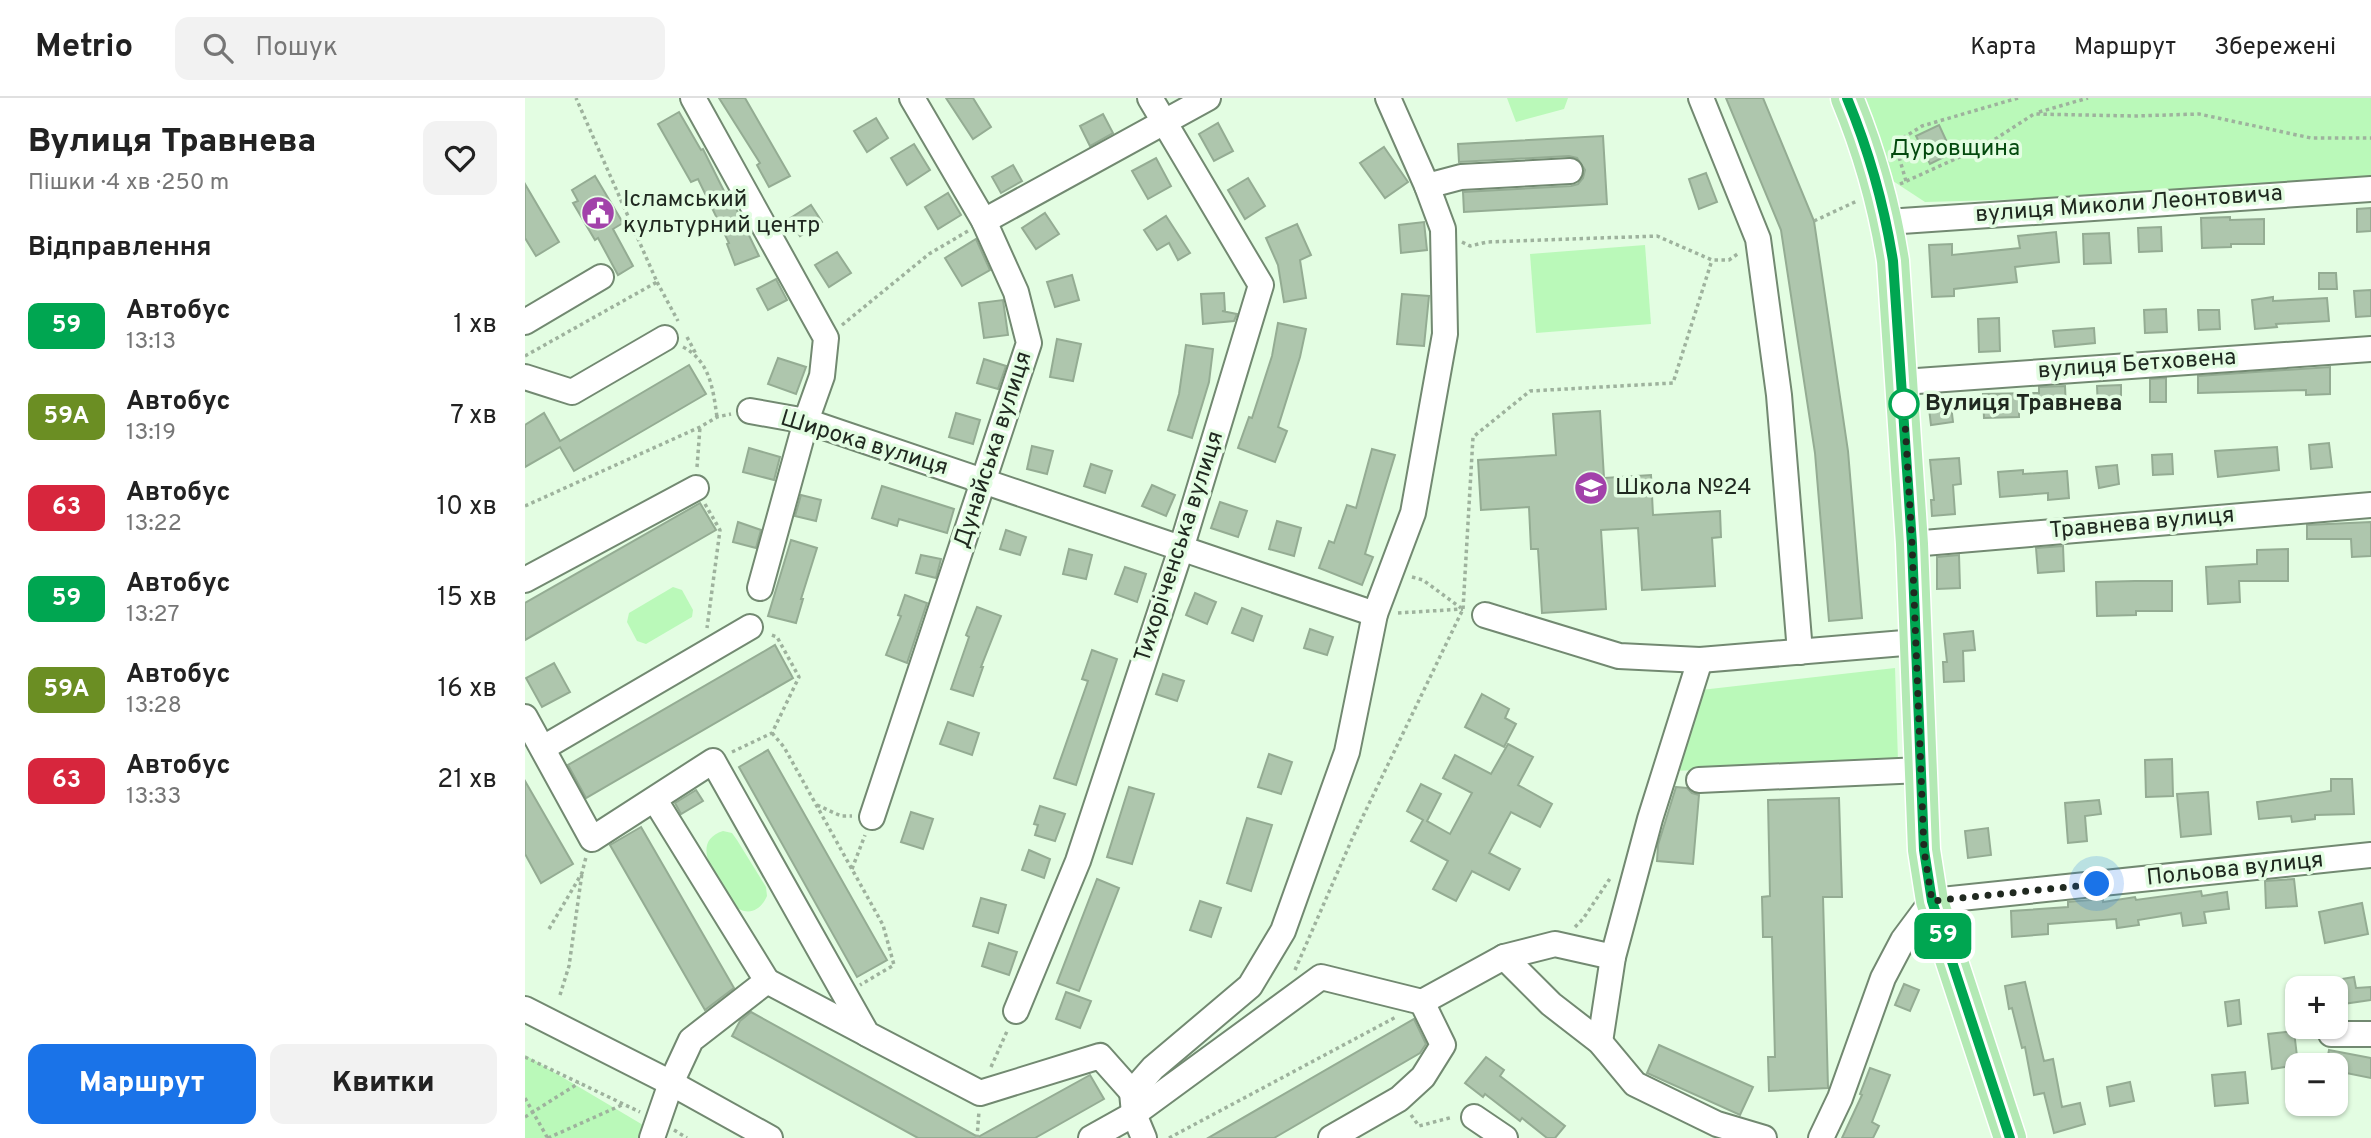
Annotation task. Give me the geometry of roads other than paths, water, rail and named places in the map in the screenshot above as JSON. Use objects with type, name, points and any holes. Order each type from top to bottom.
[{"type":"main road","points":[[1847,98],[1868,152],[1891,198],[1912,544],[1924,850],[1932,901],[2010,1138]]},
{"type":"street","points":[[693,98],[826,338],[822,376],[806,421],[760,588]]},
{"type":"street","name":"Дунайська вулиця","points":[[872,817],[1029,343],[1016,292],[985,221],[912,98]]},
{"type":"street","name":"Тихоріченська вулиця","points":[[1016,1011],[1077,861],[1181,549],[1261,285],[1150,98]]},
{"type":"street","points":[[985,221],[1208,98]]},
{"type":"street","points":[[1133,1103],[1153,1068],[1250,986],[1283,930],[1347,752],[1375,614],[1413,513],[1445,334],[1443,229],[1388,98]]},
{"type":"street","points":[[1701,98],[1758,239],[1779,395],[1800,652]]},
{"type":"street","points":[[1427,186],[1461,177],[1570,171]]},
{"type":"street","name":"вулиця Миколи Леонтовича","points":[[1891,198],[2371,189]]},
{"type":"street","points":[[525,322],[601,277]]},
{"type":"street","points":[[525,377],[572,392],[665,338]]},
{"type":"street","name":"вулиця Бетховена","points":[[1903,382],[2371,349]]},
{"type":"street","name":"Широка вулиця","points":[[750,411],[806,421],[1375,614]]},
{"type":"street","points":[[525,580],[696,488]]},
{"type":"street","name":"Травнева вулиця","points":[[1912,544],[2371,505]]},
{"type":"street","points":[[1474,612],[1619,656],[1700,660],[1916,642]]},
{"type":"street","points":[[543,748],[750,627]]},
{"type":"street","points":[[1600,1042],[1613,957],[1650,819],[1700,660]]},
{"type":"street","points":[[525,717],[592,839],[713,761],[867,1034]]},
{"type":"street","points":[[1699,780],[1921,770]]},
{"type":"street","points":[[655,800],[767,982],[980,1093],[1100,1056],[1133,1103],[1144,1138]]},
{"type":"street","name":"Польова вулиця","points":[[1932,901],[2371,855]]},
{"type":"street","points":[[1821,1138],[1840,1098],[1883,978],[1903,940],[1932,901]]},
{"type":"street","points":[[1091,1138],[1133,1103],[1321,977],[1422,1002],[1504,957],[1555,944],[1613,957]]},
{"type":"street","points":[[1504,957],[1551,1004],[1600,1042],[1635,1084],[1717,1124],[1764,1138]]},
{"type":"street","points":[[655,1129],[671,1083],[691,1040],[767,982]]},
{"type":"street","points":[[803,1002],[838,985]]},
{"type":"street","points":[[1331,1138],[1399,1099],[1423,1077],[1443,1045],[1422,1002]]},
{"type":"street","points":[[525,1009],[671,1083],[770,1138]]},
{"type":"street","points":[[2348,1034],[2371,1034]]},
{"type":"street","points":[[1474,1117],[1505,1138]]},
{"type":"place","name":"Ісламський культурний центр","points":[[598,213]]},
{"type":"place","name":"Вулиця Травнева","points":[[1904,404]]},
{"type":"place","name":"Школа №24","points":[[1591,488]]},
{"type":"park label","name":"Дуровщина","points":[[1955,149]]}]
